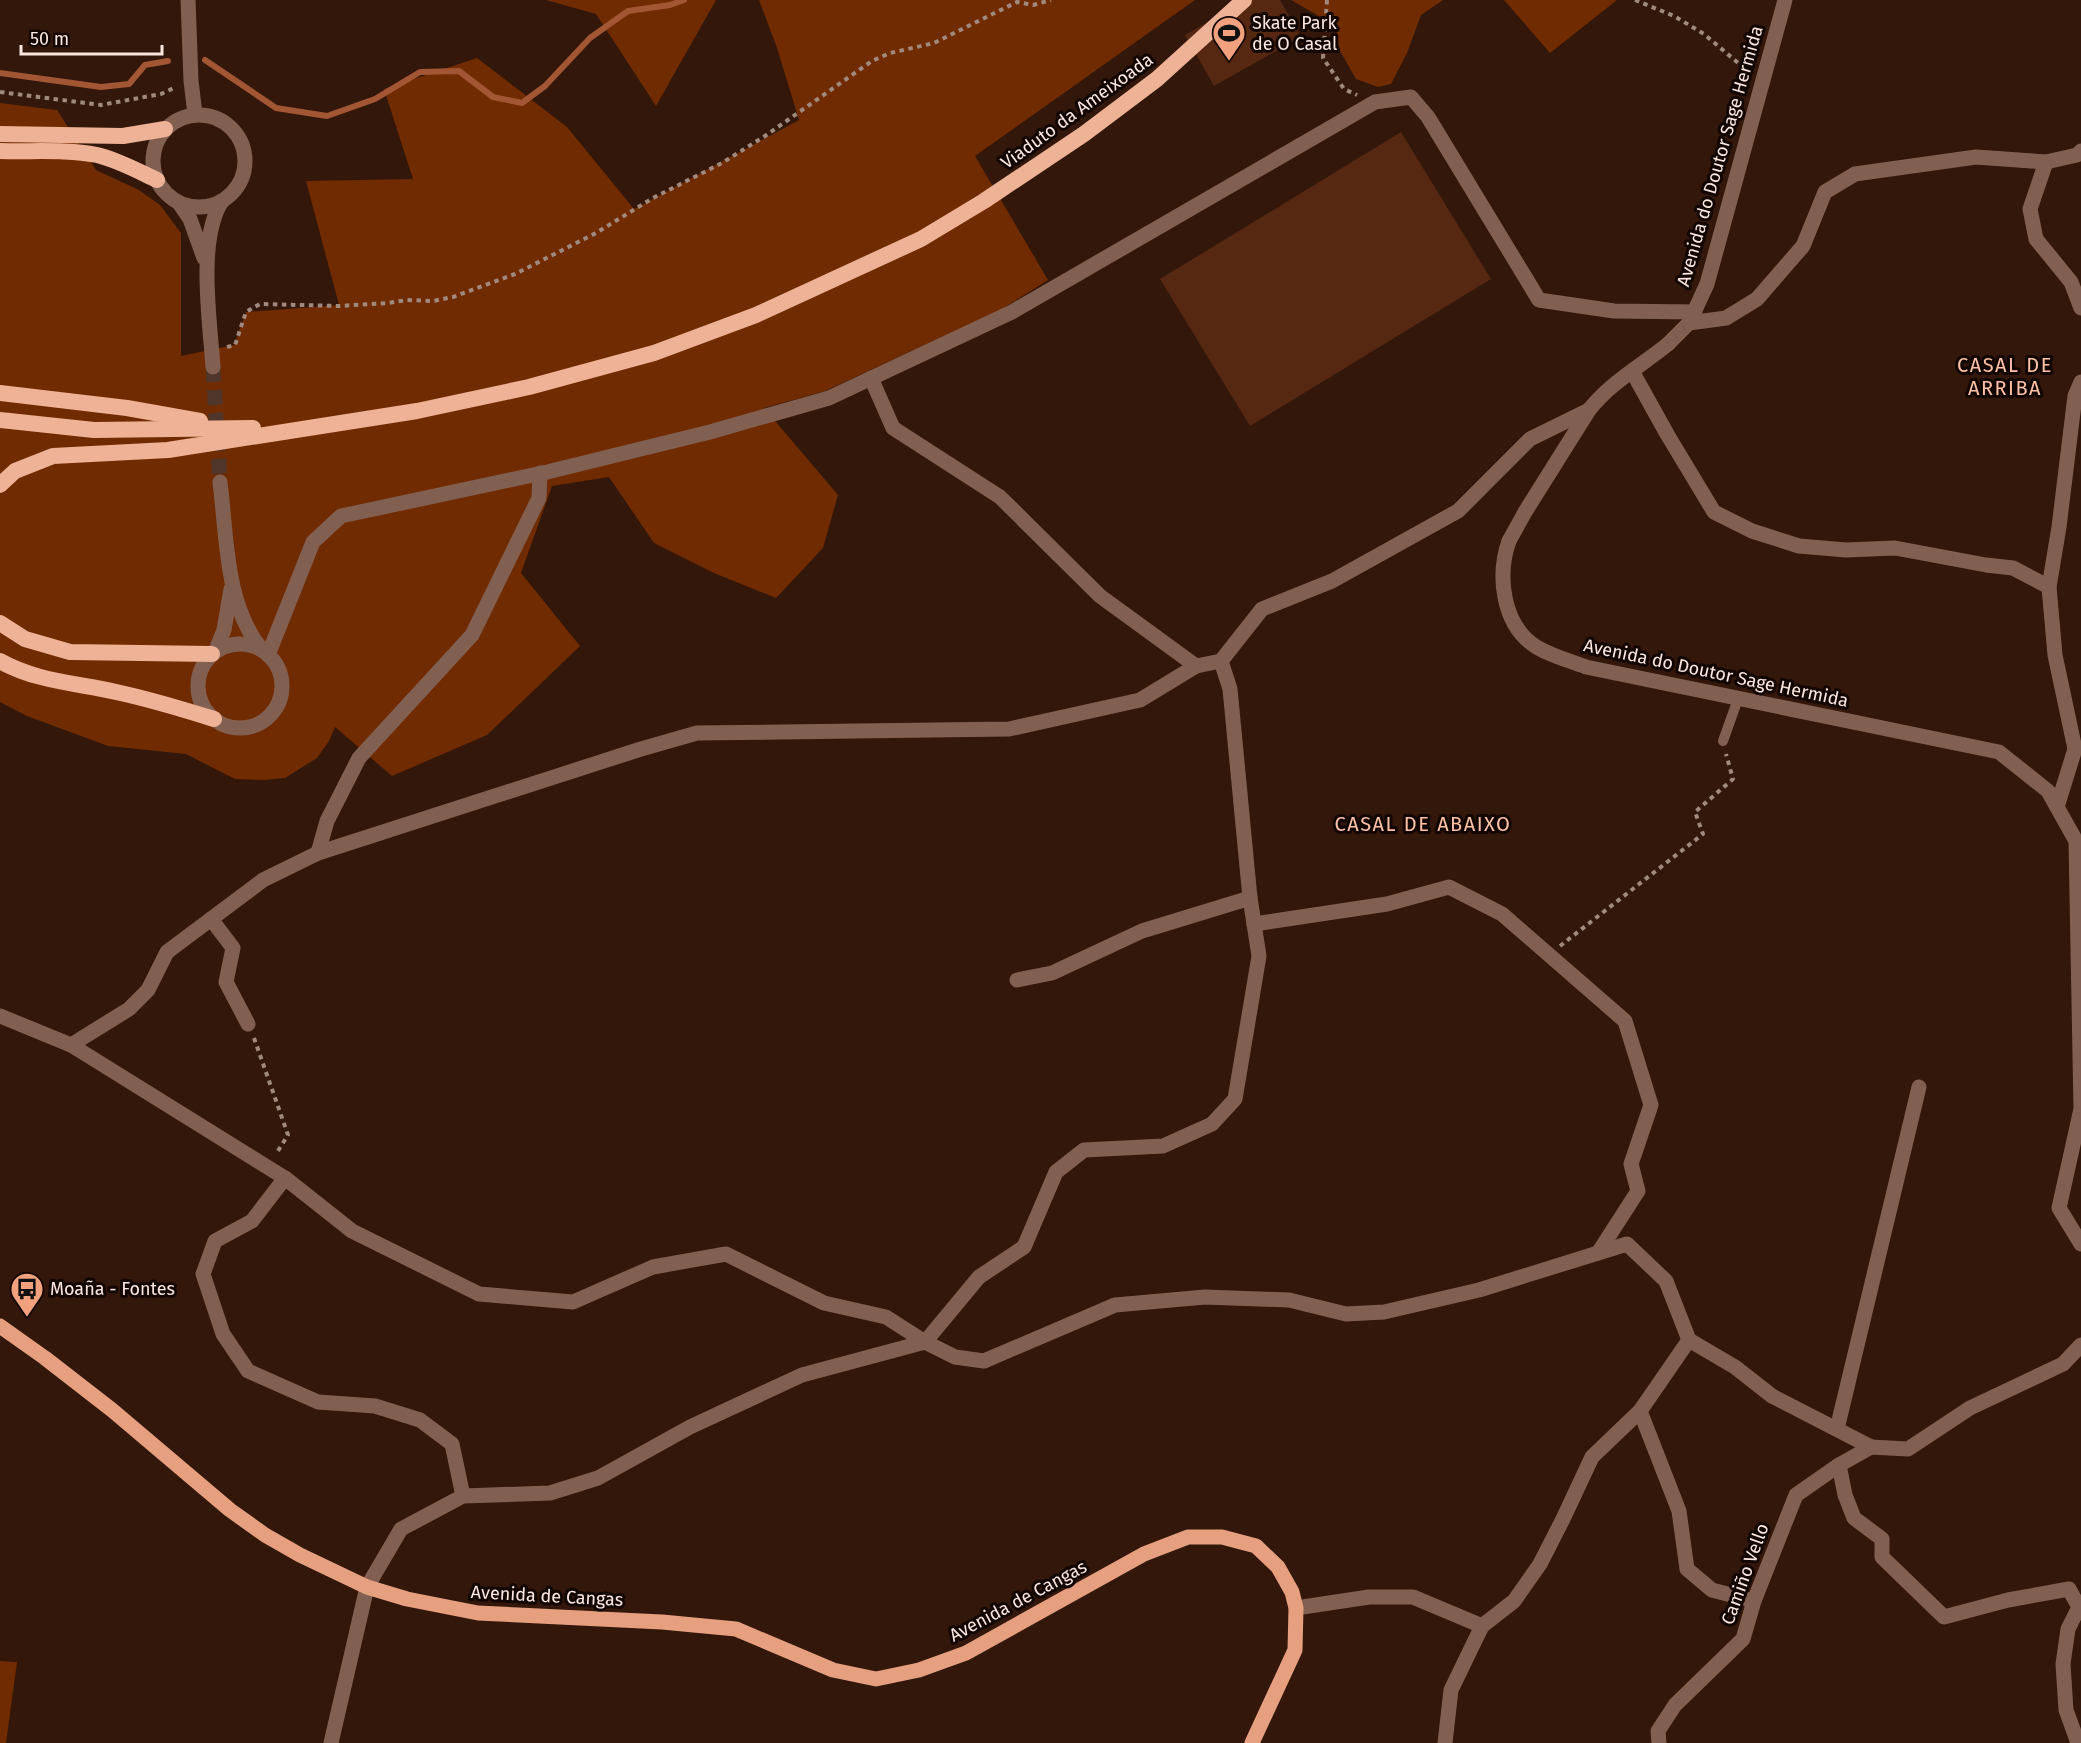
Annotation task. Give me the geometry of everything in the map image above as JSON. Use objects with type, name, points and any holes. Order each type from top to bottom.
[{"type":"highway","name":"Viaduto da Ameixoada","points":[[332,424],[417,411],[518,389],[654,353],[756,315],[921,239],[984,201],[1084,134],[1157,79],[1244,0]]},
{"type":"highway","points":[[0,134],[123,136],[165,129]]},
{"type":"highway","points":[[0,152],[98,155],[157,180]]},
{"type":"highway","points":[[0,393],[127,408],[239,428]]},
{"type":"highway","points":[[0,420],[94,430],[332,424]]},
{"type":"highway","points":[[0,485],[15,471],[53,456],[168,450],[332,424]]},
{"type":"highway","points":[[0,623],[25,639],[70,652],[214,652]]},
{"type":"highway","points":[[0,661],[18,671],[39,677],[118,692],[214,719]]},
{"type":"main road","name":"Avenida de Cangas","points":[[0,1326],[112,1410],[230,1510],[283,1545],[367,1587],[407,1599],[478,1613],[662,1622],[736,1629],[833,1670],[876,1679],[919,1670],[966,1653],[1144,1554],[1188,1537],[1222,1537],[1256,1546],[1278,1567],[1292,1592],[1296,1608],[1295,1650],[1252,1743]]},
{"type":"street","points":[[188,0],[191,81],[195,114]]},
{"type":"street","name":"Avenida do Doutor Sage Hermida","points":[[1785,0],[1707,284],[1692,317],[1668,344],[1620,379],[1599,397],[1589,410],[1509,541],[1504,556],[1502,581],[1507,603],[1517,629],[1535,646],[1586,667],[1999,752],[2048,791],[2076,841],[2081,1109],[2059,1208],[2081,1244]]},
{"type":"street","points":[[265,653],[313,542],[340,516],[540,473],[710,432],[829,398],[1012,312],[1375,102],[1411,97],[1428,117],[1539,300],[1614,311],[1692,317],[1726,318],[1757,299],[1803,246],[1825,192],[1855,174],[1976,157],[2046,162],[2077,155],[2081,151]]},
{"type":"street","points":[[178,203],[200,207],[211,206],[234,192],[242,178],[245,163],[243,147],[237,133],[225,122],[211,116],[195,114],[184,116],[165,129],[157,140],[153,153],[153,167],[157,180],[190,219],[207,270]]},
{"type":"street","points":[[2046,162],[2030,209],[2036,239],[2071,282],[2081,308]]},
{"type":"street","points":[[213,367],[207,270],[209,238],[215,212],[222,201]]},
{"type":"street","points":[[1632,371],[1666,434],[1714,512],[1752,531],[1799,546],[1846,550],[1895,548],[1986,566],[2013,568],[2049,587]]},
{"type":"street","points":[[871,378],[893,428],[1000,497],[1100,596],[1196,666]]},
{"type":"street","points":[[2057,807],[2075,749],[2055,655],[2049,587],[2059,527],[2075,396],[2081,382]]},
{"type":"street","points":[[71,1045],[129,1009],[148,990],[167,952],[263,880],[318,853],[697,733],[1009,729],[1140,700],[1196,666],[1221,661],[1262,609],[1332,581],[1458,511],[1530,439],[1589,410]]},
{"type":"street","points":[[318,853],[327,821],[359,758],[472,635],[539,498],[540,473]]},
{"type":"street","points":[[220,482],[232,583],[248,630],[277,667],[282,680],[281,694],[276,708],[255,726],[241,728],[227,726],[214,719],[203,704],[198,686],[200,673],[214,652],[224,630],[232,583]]},
{"type":"street","points":[[214,652],[238,644],[250,645],[265,653]]},
{"type":"street","points":[[331,1743],[367,1587],[401,1528],[463,1496],[550,1493],[598,1478],[690,1427],[802,1375],[924,1342],[979,1277],[1024,1247],[1056,1172],[1084,1150],[1162,1146],[1212,1124],[1234,1099],[1259,956],[1250,898],[1230,689],[1221,661]]},
{"type":"street","points":[[1254,924],[1387,904],[1449,887],[1502,914],[1625,1021],[1651,1106],[1631,1164],[1638,1191],[1598,1253]]},
{"type":"street","points":[[1017,980],[1052,973],[1142,931],[1250,898]]},
{"type":"street","points":[[211,919],[233,948],[226,982],[248,1024]]},
{"type":"street","points":[[0,1016],[71,1045],[285,1178],[352,1231],[479,1294],[573,1302],[653,1267],[726,1254],[824,1303],[886,1317],[924,1342],[955,1357],[984,1361],[1115,1305],[1205,1297],[1289,1300],[1346,1314],[1384,1312],[1479,1290],[1627,1244],[1666,1281],[1689,1340],[1735,1367],[1772,1396],[1871,1448],[1908,1449],[1970,1408],[2062,1364],[2081,1346]]},
{"type":"street","points":[[1837,1429],[1919,1087]]},
{"type":"street","points":[[285,1178],[252,1221],[215,1241],[203,1274],[223,1334],[248,1371],[318,1402],[375,1406],[420,1420],[452,1444],[463,1496]]},
{"type":"street","points":[[1444,1743],[1451,1690],[1482,1626],[1514,1601],[1540,1564],[1592,1457],[1640,1411],[1689,1340]]},
{"type":"street","points":[[1640,1411],[1679,1511],[1687,1569],[1712,1590],[1755,1601]]},
{"type":"street","points":[[1871,1448],[1839,1465],[1845,1495],[1854,1518],[1882,1539],[1882,1557],[1944,1617],[2008,1600],[2069,1589],[2079,1607],[2068,1629],[2063,1664],[2066,1710],[2075,1742]]},
{"type":"street","name":"Camiño Vello","points":[[1659,1743],[1658,1731],[1675,1705],[1743,1639],[1755,1601],[1796,1495],[1839,1465]]},
{"type":"street","points":[[1296,1608],[1369,1597],[1413,1597],[1482,1626]]},
{"type":"lane","points":[[1723,741],[1738,699]]},
{"type":"path","points":[[212,350],[235,345],[246,312],[260,304],[339,306],[407,300],[433,301],[453,297],[515,274],[596,233],[653,198],[731,157],[872,61],[890,53],[934,43],[1017,1],[1033,5],[1051,0]]},
{"type":"path","points":[[1327,0],[1323,58],[1344,89],[1375,102]]},
{"type":"path","points":[[1635,0],[1674,16],[1704,34],[1762,83]]},
{"type":"path","points":[[0,92],[101,105],[161,94],[191,81]]},
{"type":"path","points":[[1549,954],[1703,834],[1695,812],[1733,779],[1723,741]]},
{"type":"path","points":[[248,1024],[288,1135],[268,1167]]},
{"type":"shaded area","points":[[546,0],[716,0],[656,106],[596,14]]},
{"type":"shaded area","points":[[759,0],[1195,0],[975,156],[1048,280],[1002,309],[825,391],[764,408],[838,495],[823,548],[776,598],[714,573],[654,543],[609,477],[552,486],[521,573],[580,646],[487,735],[392,776],[335,727],[329,741],[317,758],[285,778],[235,779],[186,754],[108,746],[27,716],[0,702],[0,103],[57,110],[96,170],[139,190],[160,205],[181,233],[181,356],[234,345],[246,312],[339,305],[306,181],[413,179],[384,89],[477,58],[567,127],[634,209],[799,120],[777,48]]},
{"type":"shaded area","name":"Skate Park de O Casal","points":[[1246,0],[1280,0],[1301,37],[1214,86],[1185,35]]},
{"type":"shaded area","points":[[1291,0],[1443,0],[1421,15],[1407,53],[1391,84],[1378,87],[1356,79],[1339,49],[1336,26]]},
{"type":"shaded area","points":[[1504,0],[1617,0],[1550,53]]},
{"type":"shaded area","points":[[1401,132],[1491,279],[1250,426],[1160,279]]},
{"type":"shaded area","points":[[0,1661],[17,1662],[6,1743],[0,1743]]},
{"type":"waterway","points":[[205,60],[276,108],[327,116],[375,99],[420,72],[459,71],[493,97],[522,103],[545,86],[590,38],[628,11],[670,5],[684,0]]},
{"type":"waterway","points":[[0,73],[101,87],[129,84],[145,65],[168,61]]},
{"type":"tunnel","points":[[213,367],[220,482]]},
{"type":"place","name":"Skate Park de O Casal","points":[[1229,62]]},
{"type":"place","name":"Moaña - Fontes","points":[[27,1318]]},
{"type":"district","name":"CASAL DE ARRIBA","points":[[2005,376]]},
{"type":"district","name":"CASAL DE ABAIXO","points":[[1423,824]]}]
